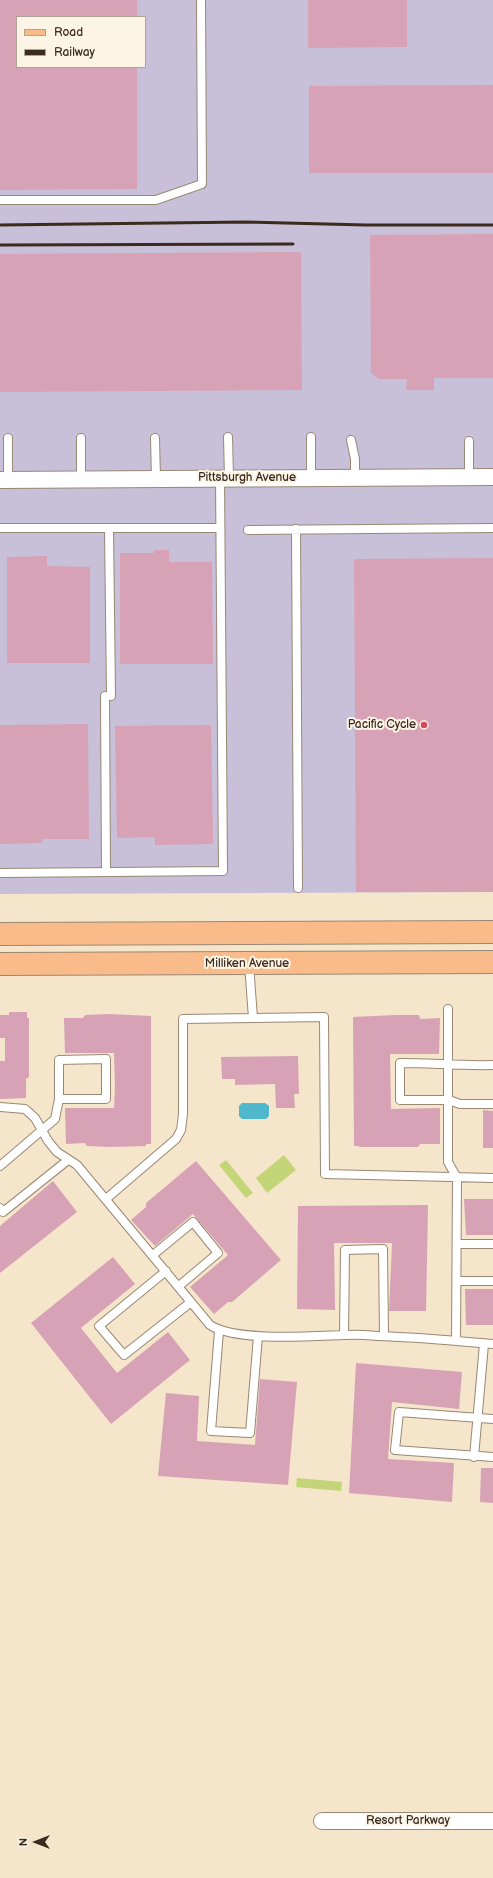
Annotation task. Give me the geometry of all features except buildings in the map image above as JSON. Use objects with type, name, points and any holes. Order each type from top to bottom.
[{"type":"main road","points":[[0,934],[493,932]]},
{"type":"main road","name":"Milliken Avenue","points":[[0,964],[493,962]]},
{"type":"street","name":"Pittsburgh Avenue","points":[[4,480],[493,477]]},
{"type":"street","name":"Resort Parkway","points":[[322,1821],[493,1821]]},
{"type":"lane","points":[[0,200],[156,200],[202,184],[201,0]]},
{"type":"lane","points":[[0,873],[223,871],[220,528],[228,437]]},
{"type":"lane","points":[[311,437],[311,478]]},
{"type":"lane","points":[[4,480],[8,438]]},
{"type":"lane","points":[[81,438],[81,479]]},
{"type":"lane","points":[[155,438],[156,479]]},
{"type":"lane","points":[[351,440],[355,459],[355,478]]},
{"type":"lane","points":[[469,441],[469,477]]},
{"type":"lane","points":[[0,528],[220,528]]},
{"type":"lane","points":[[106,872],[109,528]]},
{"type":"lane","points":[[248,530],[493,528]]},
{"type":"lane","points":[[296,529],[298,888]]},
{"type":"lane","points":[[250,964],[253,1018]]},
{"type":"lane","points":[[448,1009],[448,1162],[457,1178],[456,1341]]},
{"type":"lane","points":[[106,1199],[167,1148],[181,1130],[183,1114],[183,1019],[324,1017],[325,1174],[493,1178]]},
{"type":"lane","points":[[0,1166],[42,1132],[55,1119],[59,1099],[59,1060],[106,1059],[106,1099],[59,1099]]},
{"type":"lane","points":[[493,1066],[461,1066],[448,1063],[400,1063],[400,1100],[449,1100],[460,1104],[493,1104]]},
{"type":"lane","points":[[0,1107],[25,1109],[34,1118],[42,1132],[57,1152],[76,1166],[106,1199],[210,1325],[219,1331],[258,1336],[384,1336],[493,1344]]},
{"type":"lane","points":[[0,1208],[3,1212],[68,1160]]},
{"type":"lane","points":[[153,1255],[193,1222],[218,1253],[179,1286]]},
{"type":"lane","points":[[457,1244],[493,1244]]},
{"type":"lane","points":[[344,1335],[345,1250],[383,1249],[384,1336]]},
{"type":"lane","points":[[166,1271],[99,1326],[124,1354],[191,1302]]},
{"type":"lane","points":[[457,1281],[493,1281]]},
{"type":"lane","points":[[219,1331],[211,1431],[250,1433],[258,1336]]},
{"type":"lane","points":[[474,1457],[484,1344]]},
{"type":"lane","points":[[493,1419],[399,1412],[395,1450],[474,1457],[493,1457]]},
{"type":"shaded area","points":[[0,0],[493,0],[493,892],[0,894]]},
{"type":"green space","points":[[284,1155],[296,1170],[267,1193],[256,1178]]},
{"type":"green space","points":[[226,1160],[253,1193],[246,1198],[219,1165]]},
{"type":"green space","points":[[297,1478],[342,1482],[341,1491],[296,1487]]},
{"type":"water","points":[[242,1103],[265,1103],[269,1106],[269,1116],[266,1119],[242,1119],[239,1116],[239,1106]]},
{"type":"railway","points":[[0,225],[246,222],[366,225],[493,225]]},
{"type":"railway","points":[[0,245],[293,244]]},
{"type":"place","name":"Pacific Cycle","points":[[424,725]]}]
